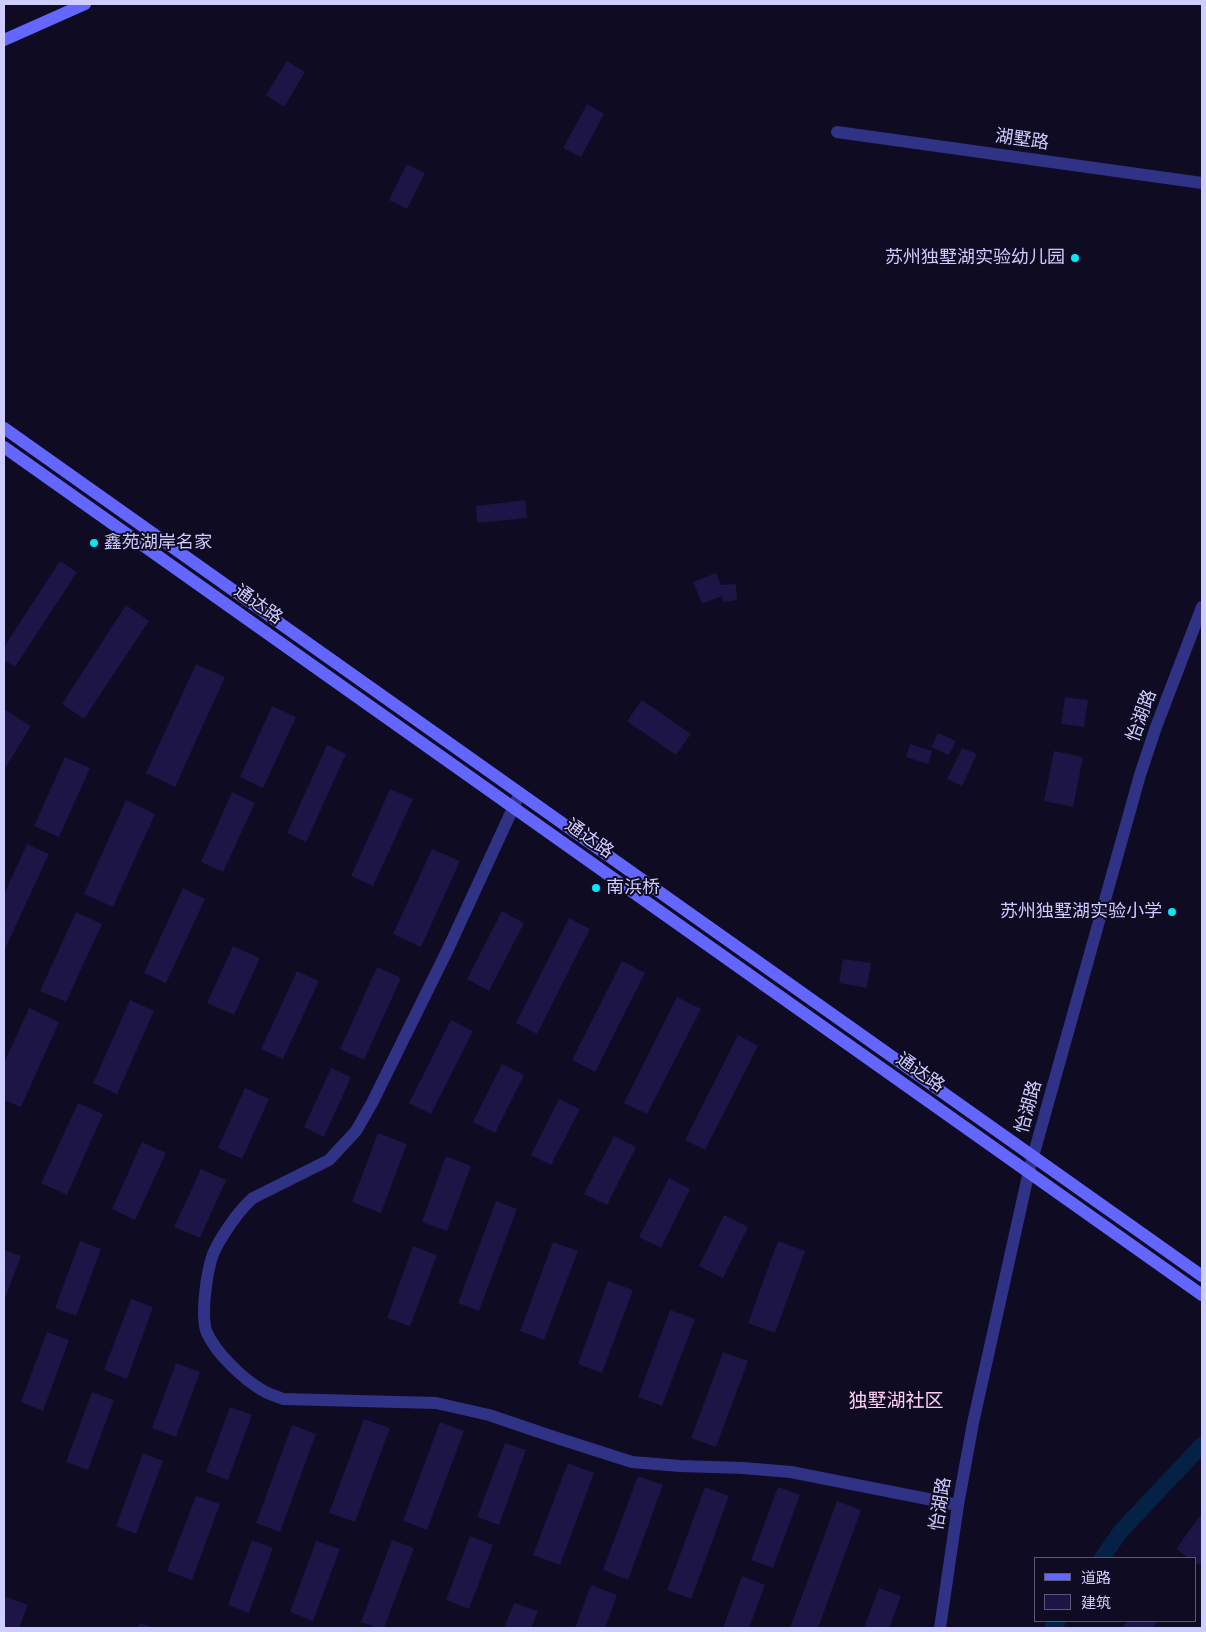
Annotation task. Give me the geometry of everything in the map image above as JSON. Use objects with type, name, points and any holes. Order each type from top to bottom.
[{"type":"main road","points":[[4,40],[85,4]]},
{"type":"main road","name":"通达路","points":[[4,428],[1034,1155],[1202,1276]]},
{"type":"main road","name":"通达路","points":[[4,447],[1202,1295]]},
{"type":"street","name":"湖墅路","points":[[837,132],[1202,183]]},
{"type":"street","name":"怡湖路","points":[[940,1628],[958,1505],[973,1424],[1029,1172],[1137,783],[1202,607]]},
{"type":"street","points":[[520,793],[448,949],[372,1103],[356,1131],[328,1160],[253,1198],[243,1207],[214,1253],[203,1305],[206,1332],[218,1350],[235,1369],[262,1390],[283,1399],[325,1402],[436,1403],[489,1415],[632,1462],[791,1472],[958,1505]]},
{"type":"building","points":[[287,61],[305,72],[284,107],[266,95]]},
{"type":"building","points":[[587,104],[604,114],[581,157],[563,148]]},
{"type":"building","points":[[407,164],[425,173],[407,209],[389,200]]},
{"type":"building","points":[[525,500],[527,518],[477,523],[476,506]]},
{"type":"building","points":[[60,561],[77,572],[15,667],[4,660],[4,647]]},
{"type":"building","points":[[716,573],[722,588],[721,585],[736,584],[737,600],[723,602],[722,596],[702,604],[693,582]]},
{"type":"building","points":[[126,605],[149,621],[84,719],[62,704]]},
{"type":"building","points":[[196,664],[225,677],[175,787],[146,773]]},
{"type":"building","points":[[1065,697],[1088,700],[1084,727],[1061,724]]},
{"type":"building","points":[[642,700],[691,734],[676,755],[627,721]]},
{"type":"building","points":[[272,706],[296,717],[263,788],[240,777]]},
{"type":"building","points":[[4,709],[31,726],[4,770]]},
{"type":"building","points":[[938,733],[956,741],[949,755],[931,747]]},
{"type":"building","points":[[910,744],[932,751],[928,764],[906,757]]},
{"type":"building","points":[[327,745],[346,754],[306,842],[287,833]]},
{"type":"building","points":[[962,748],[977,754],[962,786],[947,779]]},
{"type":"building","points":[[1054,751],[1083,757],[1073,807],[1044,801]]},
{"type":"building","points":[[65,757],[90,768],[59,837],[34,826]]},
{"type":"building","points":[[390,789],[413,799],[373,886],[351,876]]},
{"type":"building","points":[[232,792],[255,803],[223,872],[201,862]]},
{"type":"building","points":[[126,800],[155,814],[113,907],[84,894]]},
{"type":"building","points":[[27,844],[49,854],[4,951],[4,894]]},
{"type":"building","points":[[432,849],[460,861],[421,947],[393,934]]},
{"type":"building","points":[[183,888],[205,899],[166,983],[144,973]]},
{"type":"building","points":[[502,911],[524,923],[489,991],[467,979]]},
{"type":"building","points":[[76,912],[102,924],[66,1002],[40,991]]},
{"type":"building","points":[[569,918],[590,929],[537,1034],[516,1023]]},
{"type":"building","points":[[233,946],[260,958],[234,1015],[207,1003]]},
{"type":"building","points":[[843,959],[871,963],[867,988],[839,983]]},
{"type":"building","points":[[622,961],[645,973],[595,1072],[572,1060]]},
{"type":"building","points":[[377,967],[401,978],[364,1060],[340,1049]]},
{"type":"building","points":[[297,971],[319,981],[283,1059],[261,1049]]},
{"type":"building","points":[[677,997],[701,1009],[647,1114],[624,1103]]},
{"type":"building","points":[[130,1000],[154,1011],[117,1094],[93,1083]]},
{"type":"building","points":[[29,1008],[59,1022],[21,1107],[4,1100],[4,1063]]},
{"type":"building","points":[[451,1020],[473,1031],[431,1114],[409,1103]]},
{"type":"building","points":[[738,1035],[758,1046],[705,1150],[685,1140]]},
{"type":"building","points":[[502,1064],[524,1075],[495,1133],[473,1122]]},
{"type":"building","points":[[331,1068],[351,1077],[324,1137],[304,1127]]},
{"type":"building","points":[[245,1088],[269,1099],[242,1159],[218,1148]]},
{"type":"building","points":[[559,1099],[580,1109],[551,1165],[531,1155]]},
{"type":"building","points":[[78,1103],[103,1114],[67,1195],[41,1183]]},
{"type":"building","points":[[378,1133],[407,1144],[381,1213],[352,1202]]},
{"type":"building","points":[[614,1136],[636,1147],[607,1205],[584,1194]]},
{"type":"building","points":[[142,1142],[166,1153],[135,1220],[112,1209]]},
{"type":"building","points":[[446,1156],[471,1166],[447,1231],[422,1222]]},
{"type":"building","points":[[201,1169],[226,1180],[200,1238],[174,1227]]},
{"type":"building","points":[[669,1178],[690,1189],[661,1248],[639,1237]]},
{"type":"building","points":[[496,1201],[517,1209],[479,1311],[458,1303]]},
{"type":"building","points":[[724,1215],[748,1227],[723,1278],[699,1266]]},
{"type":"building","points":[[80,1241],[101,1249],[76,1316],[55,1308]]},
{"type":"building","points":[[778,1241],[805,1251],[775,1333],[748,1323]]},
{"type":"building","points":[[553,1242],[578,1251],[544,1340],[520,1331]]},
{"type":"building","points":[[413,1246],[437,1255],[410,1326],[387,1318]]},
{"type":"building","points":[[4,1250],[21,1256],[4,1301]]},
{"type":"building","points":[[608,1281],[633,1290],[602,1373],[578,1364]]},
{"type":"building","points":[[131,1299],[153,1307],[127,1379],[104,1370]]},
{"type":"building","points":[[670,1310],[695,1319],[662,1406],[638,1397]]},
{"type":"building","points":[[47,1332],[69,1340],[43,1411],[21,1402]]},
{"type":"building","points":[[723,1352],[748,1361],[716,1447],[691,1438]]},
{"type":"building","points":[[176,1363],[200,1372],[176,1437],[152,1428]]},
{"type":"building","points":[[92,1392],[114,1400],[88,1470],[66,1462]]},
{"type":"building","points":[[230,1407],[252,1415],[228,1480],[206,1472]]},
{"type":"building","points":[[364,1419],[390,1428],[355,1522],[329,1513]]},
{"type":"building","points":[[440,1422],[464,1431],[427,1530],[403,1521]]},
{"type":"building","points":[[292,1425],[316,1434],[280,1532],[256,1523]]},
{"type":"building","points":[[505,1443],[526,1450],[499,1525],[477,1517]]},
{"type":"building","points":[[143,1453],[163,1461],[136,1534],[116,1526]]},
{"type":"building","points":[[568,1463],[594,1473],[560,1565],[533,1555]]},
{"type":"building","points":[[638,1476],[663,1485],[628,1580],[603,1570]]},
{"type":"building","points":[[705,1487],[729,1496],[691,1599],[667,1590]]},
{"type":"building","points":[[778,1487],[800,1495],[773,1568],[751,1560]]},
{"type":"building","points":[[196,1496],[220,1504],[192,1580],[167,1571]]},
{"type":"building","points":[[837,1501],[861,1510],[818,1628],[790,1628]]},
{"type":"building","points":[[1202,1513],[1202,1561],[1199,1565],[1196,1563],[1196,1557],[1188,1557],[1176,1549]]},
{"type":"building","points":[[470,1536],[493,1545],[469,1609],[446,1600]]},
{"type":"building","points":[[252,1540],[273,1548],[249,1613],[228,1605]]},
{"type":"building","points":[[392,1540],[414,1548],[384,1628],[378,1628],[361,1622]]},
{"type":"building","points":[[316,1541],[340,1549],[313,1621],[290,1612]]},
{"type":"building","points":[[742,1576],[765,1585],[749,1628],[723,1628]]},
{"type":"building","points":[[591,1585],[617,1595],[605,1628],[575,1628]]},
{"type":"building","points":[[879,1588],[901,1596],[889,1628],[864,1628]]},
{"type":"building","points":[[4,1596],[28,1605],[19,1628],[4,1628]]},
{"type":"building","points":[[514,1603],[538,1611],[531,1628],[504,1628]]},
{"type":"building","points":[[1127,1622],[1157,1622],[1152,1628],[1122,1628]]},
{"type":"building","points":[[140,1623],[155,1628],[138,1628]]},
{"type":"waterway","points":[[1103,1557],[1121,1531],[1202,1445]]},
{"type":"waterway","points":[[1052,1628],[1057,1622]]},
{"type":"place","name":"苏州独墅湖实验幼儿园","points":[[1075,258]]},
{"type":"place","name":"鑫苑湖岸名家","points":[[94,543]]},
{"type":"place","name":"南浜桥","points":[[596,888]]},
{"type":"place","name":"苏州独墅湖实验小学","points":[[1172,912]]},
{"type":"district","name":"独墅湖社区","points":[[896,1402]]}]
